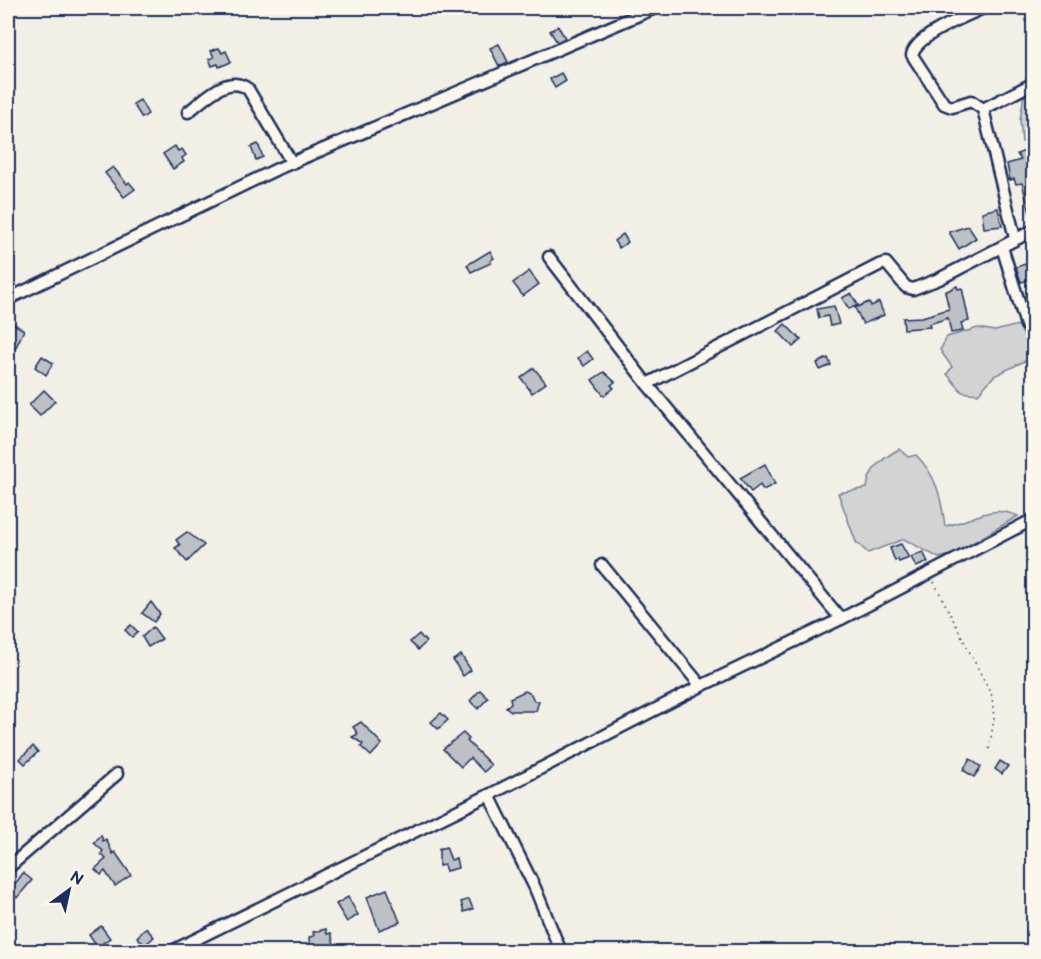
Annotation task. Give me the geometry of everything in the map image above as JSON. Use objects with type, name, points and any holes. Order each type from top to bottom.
[{"type":"street","points":[[8,299],[292,163],[655,8]]},
{"type":"street","points":[[983,8],[923,38],[913,48],[912,55],[944,104],[952,107],[971,101],[983,109],[1015,238]]},
{"type":"street","points":[[188,112],[218,89],[232,82],[241,84],[253,97],[292,163]]},
{"type":"street","points":[[983,109],[1034,83]]},
{"type":"street","points":[[647,384],[879,265],[886,263],[906,286],[913,289],[1034,230]]},
{"type":"street","points":[[1002,247],[1026,326],[1034,332]]},
{"type":"street","points":[[549,257],[647,384],[841,619]]},
{"type":"street","points":[[177,950],[489,795],[701,686],[841,619],[1034,519]]},
{"type":"street","points":[[602,565],[701,686]]},
{"type":"street","points":[[8,868],[117,774]]},
{"type":"street","points":[[489,795],[535,888],[561,951]]},
{"type":"path","points":[[929,573],[992,696],[994,719],[989,750]]},
{"type":"shaded area","points":[[1033,91],[1033,143],[1022,142],[1020,120],[1024,95]]},
{"type":"shaded area","points":[[1018,325],[1024,336],[1033,335],[1033,357],[994,376],[978,394],[962,392],[947,374],[952,367],[940,350],[947,337],[978,328],[995,331]]},
{"type":"shaded area","points":[[899,449],[908,457],[916,455],[929,471],[940,496],[945,526],[990,512],[1008,512],[1018,516],[954,554],[939,558],[904,539],[868,553],[856,542],[838,493],[867,488],[870,475],[877,465]]},
{"type":"building","points":[[558,26],[565,38],[557,42],[550,31]]},
{"type":"building","points":[[499,44],[508,62],[499,66],[490,48]]},
{"type":"building","points":[[219,48],[222,53],[226,51],[231,62],[219,67],[218,64],[212,66],[209,59],[214,57],[211,51]]},
{"type":"building","points":[[561,73],[566,81],[555,88],[550,79]]},
{"type":"building","points":[[140,100],[148,114],[142,118],[133,104]]},
{"type":"building","points":[[258,144],[263,157],[256,160],[251,147]]},
{"type":"building","points":[[175,146],[178,151],[182,149],[186,155],[182,158],[184,162],[173,169],[163,154]]},
{"type":"building","points":[[1034,147],[1034,217],[1031,217],[1022,183],[1016,184],[1014,179],[1010,180],[1007,164],[1021,160],[1017,154]]},
{"type":"building","points":[[113,167],[127,184],[129,182],[135,189],[124,197],[105,173]]},
{"type":"building","points":[[998,208],[1002,226],[984,228],[982,212]]},
{"type":"building","points":[[968,226],[976,238],[959,249],[949,232]]},
{"type":"building","points":[[623,234],[628,242],[619,248],[614,241]]},
{"type":"building","points":[[490,251],[494,258],[490,261],[491,263],[471,272],[467,265]]},
{"type":"building","points":[[1029,263],[1031,270],[1034,269],[1034,279],[1021,282],[1016,267]]},
{"type":"building","points":[[529,271],[539,284],[523,296],[513,283]]},
{"type":"building","points":[[957,286],[958,289],[962,288],[969,321],[961,323],[963,331],[951,333],[948,318],[929,324],[930,327],[904,329],[903,318],[922,317],[949,309],[945,292]]},
{"type":"building","points":[[851,293],[858,305],[849,309],[842,298]]},
{"type":"building","points":[[1030,295],[1034,307],[1034,322],[1025,296]]},
{"type":"building","points":[[869,302],[871,306],[879,302],[884,315],[863,324],[855,308]]},
{"type":"building","points":[[834,306],[839,324],[830,326],[828,316],[819,318],[817,309]]},
{"type":"building","points":[[11,322],[24,330],[8,364],[8,328]]},
{"type":"building","points":[[785,324],[801,340],[793,347],[778,331]]},
{"type":"building","points":[[587,351],[593,359],[584,366],[578,358]]},
{"type":"building","points":[[42,356],[53,363],[46,375],[35,367]]},
{"type":"building","points":[[828,358],[831,365],[820,370],[817,363]]},
{"type":"building","points":[[534,368],[546,383],[532,393],[521,378]]},
{"type":"building","points":[[604,372],[615,382],[611,385],[614,388],[604,396],[592,380]]},
{"type":"building","points":[[44,390],[55,401],[40,416],[29,405]]},
{"type":"building","points":[[765,464],[775,484],[763,490],[760,485],[751,492],[740,478]]},
{"type":"building","points":[[187,532],[204,545],[187,562],[175,548],[180,545],[176,540]]},
{"type":"building","points":[[901,544],[909,558],[899,562],[898,559],[895,561],[890,548]]},
{"type":"building","points":[[923,552],[928,562],[916,567],[911,557]]},
{"type":"building","points":[[151,602],[160,614],[154,622],[142,613]]},
{"type":"building","points":[[131,625],[138,632],[132,637],[125,630]]},
{"type":"building","points":[[153,627],[162,639],[148,647],[142,637]]},
{"type":"building","points":[[419,634],[426,642],[418,650],[410,642]]},
{"type":"building","points":[[461,655],[471,670],[463,676],[453,660]]},
{"type":"building","points":[[480,690],[488,698],[478,709],[470,701]]},
{"type":"building","points":[[525,691],[531,694],[534,701],[539,701],[536,711],[511,711],[506,707],[511,703],[510,698]]},
{"type":"building","points":[[441,713],[448,720],[438,729],[431,722]]},
{"type":"building","points":[[361,722],[382,744],[371,756],[361,747],[363,744],[352,737],[358,734],[353,727]]},
{"type":"building","points":[[463,733],[469,739],[467,741],[491,765],[484,772],[470,758],[461,767],[443,749]]},
{"type":"building","points":[[33,746],[38,752],[25,764],[20,759]]},
{"type":"building","points":[[970,759],[981,767],[974,777],[963,770]]},
{"type":"building","points":[[1000,761],[1008,766],[1002,774],[995,769]]},
{"type":"building","points":[[101,835],[103,841],[106,839],[113,854],[115,852],[131,875],[115,886],[105,871],[101,875],[95,869],[106,859],[101,854],[103,851],[94,843]]},
{"type":"building","points":[[446,847],[451,860],[456,858],[458,868],[446,871],[444,865],[439,866],[439,849]]},
{"type":"building","points":[[23,873],[32,880],[17,898],[10,891]]},
{"type":"building","points":[[387,889],[400,922],[379,930],[367,897]]},
{"type":"building","points":[[348,897],[358,915],[347,922],[336,904]]},
{"type":"building","points":[[469,899],[473,909],[464,912],[461,902]]},
{"type":"building","points":[[101,926],[110,938],[97,947],[89,935]]},
{"type":"building","points":[[146,928],[154,937],[145,945],[137,937]]},
{"type":"building","points":[[326,929],[327,934],[331,933],[334,944],[330,945],[332,951],[310,951],[309,937],[314,936],[313,932]]}]
